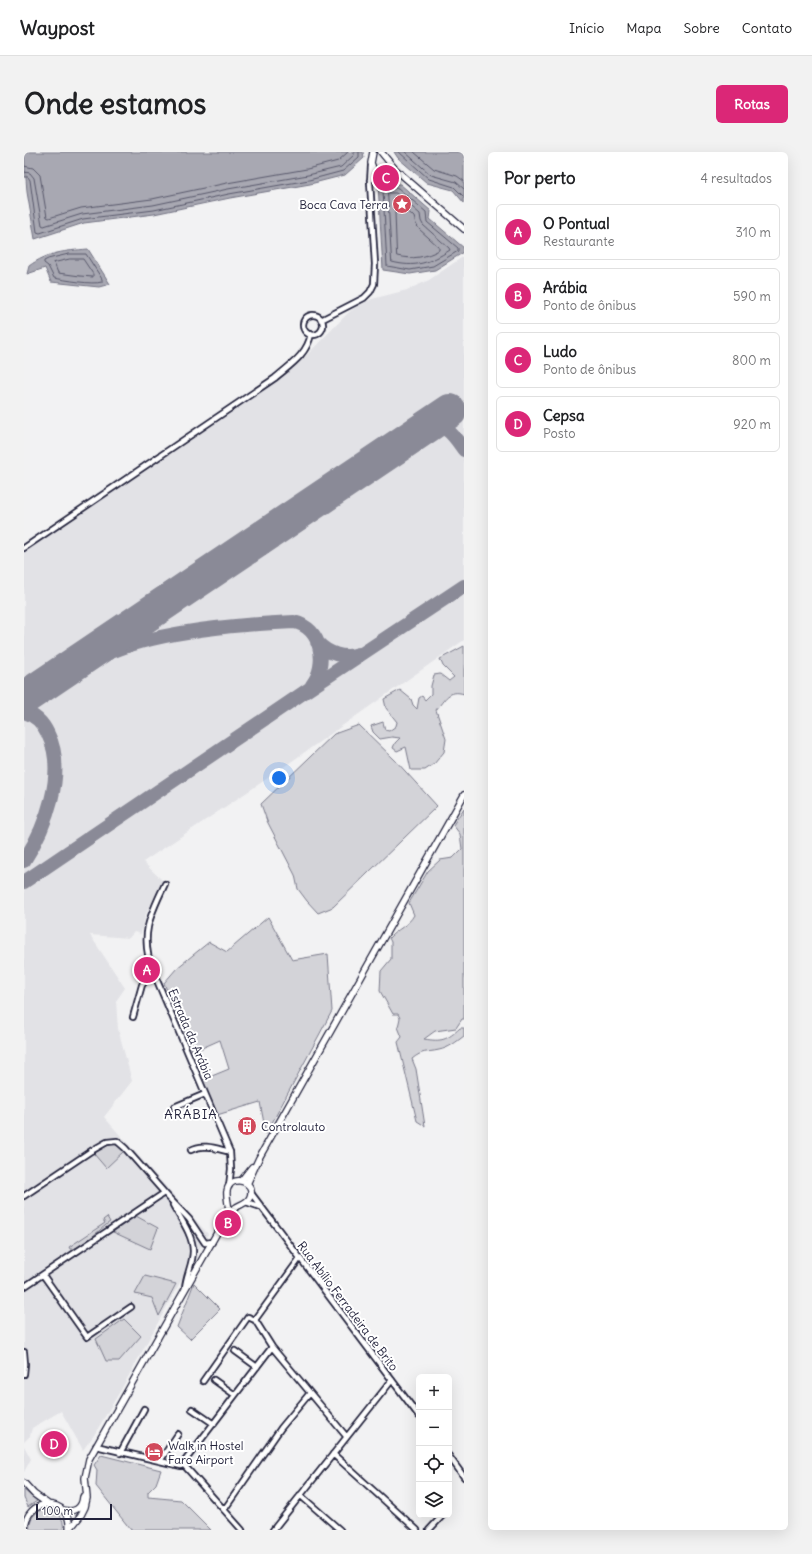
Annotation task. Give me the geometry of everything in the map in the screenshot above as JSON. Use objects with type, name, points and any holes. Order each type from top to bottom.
[{"type":"street","points":[[322,320],[364,298],[370,292],[374,284],[375,264],[370,180],[373,152]]},
{"type":"street","points":[[371,163],[379,155],[383,154],[388,162],[464,229]]},
{"type":"street","points":[[370,180],[383,172],[388,167],[388,162]]},
{"type":"street","points":[[371,163],[374,171],[400,173]]},
{"type":"street","points":[[314,315],[322,320],[320,331],[311,334],[306,332],[303,326],[306,318],[314,315]]},
{"type":"street","points":[[24,548],[275,378],[304,352],[311,334]]},
{"type":"street","points":[[247,1184],[259,1158],[464,796]]},
{"type":"street","name":"Estrada da Arábia","points":[[165,884],[148,924],[146,945],[153,970],[230,1152],[231,1169],[229,1186]]},
{"type":"street","points":[[133,1017],[142,985],[153,970]]},
{"type":"street","points":[[174,1107],[205,1094]]},
{"type":"street","points":[[24,1196],[91,1151],[107,1142],[112,1141],[121,1144],[125,1148],[189,1219],[205,1243],[212,1242]]},
{"type":"street","points":[[191,1150],[196,1147],[203,1146],[230,1152]]},
{"type":"street","points":[[229,1213],[227,1192],[229,1186],[234,1181],[239,1180],[259,1158]]},
{"type":"street","points":[[69,1530],[84,1512],[86,1502],[85,1478],[88,1462],[96,1446],[229,1213],[235,1207],[244,1203],[250,1198],[251,1193],[247,1184],[239,1180],[231,1169]]},
{"type":"street","points":[[24,1287],[164,1192]]},
{"type":"street","name":"Rua Abílio Ferradeira de Brito","points":[[251,1193],[416,1412]]},
{"type":"street","points":[[169,1198],[183,1223],[192,1246],[192,1254],[184,1290]]},
{"type":"street","points":[[228,1199],[233,1203],[244,1203],[261,1207]]},
{"type":"street","points":[[255,1320],[300,1258]]},
{"type":"street","points":[[43,1274],[87,1337],[131,1307]]},
{"type":"street","points":[[203,1381],[248,1317],[255,1320],[272,1347],[346,1436]]},
{"type":"street","points":[[96,1446],[120,1453],[181,1466],[272,1347]]},
{"type":"street","points":[[235,1351],[257,1367]]},
{"type":"street","points":[[24,1352],[24,1374]]},
{"type":"street","points":[[214,1380],[235,1395]]},
{"type":"street","points":[[273,1530],[346,1436],[392,1380]]},
{"type":"street","points":[[224,1510],[281,1428],[310,1392]]},
{"type":"street","points":[[120,1453],[144,1409]]},
{"type":"street","points":[[192,1409],[214,1424]]},
{"type":"street","points":[[160,1461],[178,1434]]},
{"type":"street","points":[[333,1454],[417,1530]]},
{"type":"street","points":[[452,1460],[464,1477]]},
{"type":"street","points":[[183,1464],[242,1530]]},
{"type":"street","points":[[24,1484],[34,1494],[48,1504],[59,1507],[63,1510],[74,1511],[81,1506],[85,1487]]},
{"type":"street","points":[[300,1495],[340,1530]]},
{"type":"street","points":[[26,1518],[35,1507],[48,1504]]},
{"type":"street","points":[[63,1510],[68,1520],[69,1530]]},
{"type":"street","points":[[25,1512],[25,1530]]},
{"type":"street","points":[[429,1530],[440,1518]]},
{"type":"shaded area","points":[[464,256],[464,640],[268,778],[143,862],[163,881],[146,914],[141,934],[134,932],[129,938],[90,935],[125,988],[116,1001],[118,1029],[132,1081],[104,1117],[208,1234],[122,1388],[94,1435],[83,1450],[61,1411],[32,1428],[30,1436],[24,1442],[24,551],[264,390],[302,360],[349,312],[356,307],[372,299],[407,290],[429,280]]},
{"type":"shaded area","points":[[464,646],[464,694],[451,694],[436,710],[446,739],[444,752],[434,764],[425,770],[411,770],[406,747],[397,751],[393,748],[395,743],[400,738],[392,737],[380,739],[373,732],[371,726],[383,722],[385,730],[389,731],[396,726],[397,722],[386,708],[384,699],[400,690],[411,699],[413,705],[417,709],[419,698],[422,696],[425,700],[431,694],[431,686],[434,675],[440,674],[449,681],[454,677],[443,666],[440,659]]},
{"type":"shaded area","points":[[359,725],[395,760],[437,806],[333,907],[318,913],[298,889],[295,875],[267,821],[261,804],[334,734]]},
{"type":"shaded area","points":[[464,808],[464,1019],[462,1019],[456,1028],[435,1031],[424,1039],[440,1040],[448,1038],[460,1028],[464,1028],[464,1036],[446,1048],[422,1053],[412,1059],[416,1069],[425,1126],[417,1121],[398,1042],[402,1037],[398,1027],[400,1018],[398,1014],[393,1014],[380,991],[381,971],[391,959],[391,942],[389,938],[412,919],[414,915],[409,903],[428,871],[440,860],[453,858],[462,849],[460,834],[453,825]]},
{"type":"shaded area","points":[[268,917],[292,960],[328,954],[332,1011],[266,1134],[260,1102],[217,1115],[202,1080],[229,1069],[220,1040],[193,1052],[164,983],[177,968],[209,942],[227,952]]},
{"type":"shaded area","points":[[113,1144],[119,1146],[124,1151],[106,1168],[94,1154],[106,1146]]},
{"type":"shaded area","points":[[136,1216],[158,1228],[150,1249],[113,1232]]},
{"type":"shaded area","points":[[107,1217],[110,1222],[85,1242],[70,1249],[69,1247],[105,1223],[103,1220]]},
{"type":"shaded area","points":[[145,1276],[176,1284],[159,1316],[152,1298],[135,1294]]},
{"type":"shaded area","points":[[194,1283],[220,1309],[190,1339],[177,1327]]},
{"type":"shaded area","points":[[124,1319],[141,1336],[119,1361],[106,1361],[96,1339]]},
{"type":"shaded area","points":[[24,1446],[31,1459],[24,1472]]},
{"type":"shaded area","points":[[101,1455],[161,1470],[156,1484],[148,1492],[148,1497],[181,1500],[211,1530],[131,1530],[96,1486],[97,1470],[94,1465]]},
{"type":"shaded area","points":[[24,1490],[37,1501],[28,1507],[24,1498]]},
{"type":"shaded area","points":[[46,1509],[54,1511],[60,1515],[63,1522],[63,1530],[30,1530],[30,1522],[33,1516]]},
{"type":"water","points":[[24,152],[363,152],[364,158],[345,175],[310,184],[230,198],[154,214],[84,223],[35,239],[27,192]]},
{"type":"water","points":[[394,152],[464,152],[464,203],[453,190],[427,183],[398,158]]},
{"type":"water","points":[[378,183],[400,184],[431,211],[430,219],[464,248],[464,252],[435,270],[410,274],[383,270]]},
{"type":"water","points":[[88,249],[110,284],[99,287],[51,282],[45,268],[27,274],[29,266],[50,255]]},
{"type":"taxiway","points":[[425,428],[432,426],[443,428],[453,435],[464,450]]},
{"type":"taxiway","points":[[24,882],[464,586]]},
{"type":"taxiway","points":[[66,671],[130,645],[169,635],[222,627],[294,622],[311,632],[320,648],[320,668],[312,685]]},
{"type":"taxiway","points":[[317,642],[326,650],[342,656],[359,654]]},
{"type":"taxiway","points":[[24,712],[35,717],[46,730],[53,749],[55,765],[55,782],[46,816],[40,832],[24,861]]},
{"type":"runway","points":[[24,698],[450,411]]},
{"type":"place","name":"Ludo","points":[[386,178]]},
{"type":"place","name":"Boca Cava Terra","points":[[402,204]]},
{"type":"place","name":"O Pontual","points":[[147,970]]},
{"type":"place","name":"Controlauto","points":[[247,1126]]},
{"type":"place","name":"Arábia","points":[[228,1223]]},
{"type":"place","name":"Cepsa","points":[[54,1444]]},
{"type":"place","name":"Walk in Hostel Faro Airport","points":[[154,1452]]},
{"type":"district","name":"ARÁBIA","points":[[191,1114]]}]
